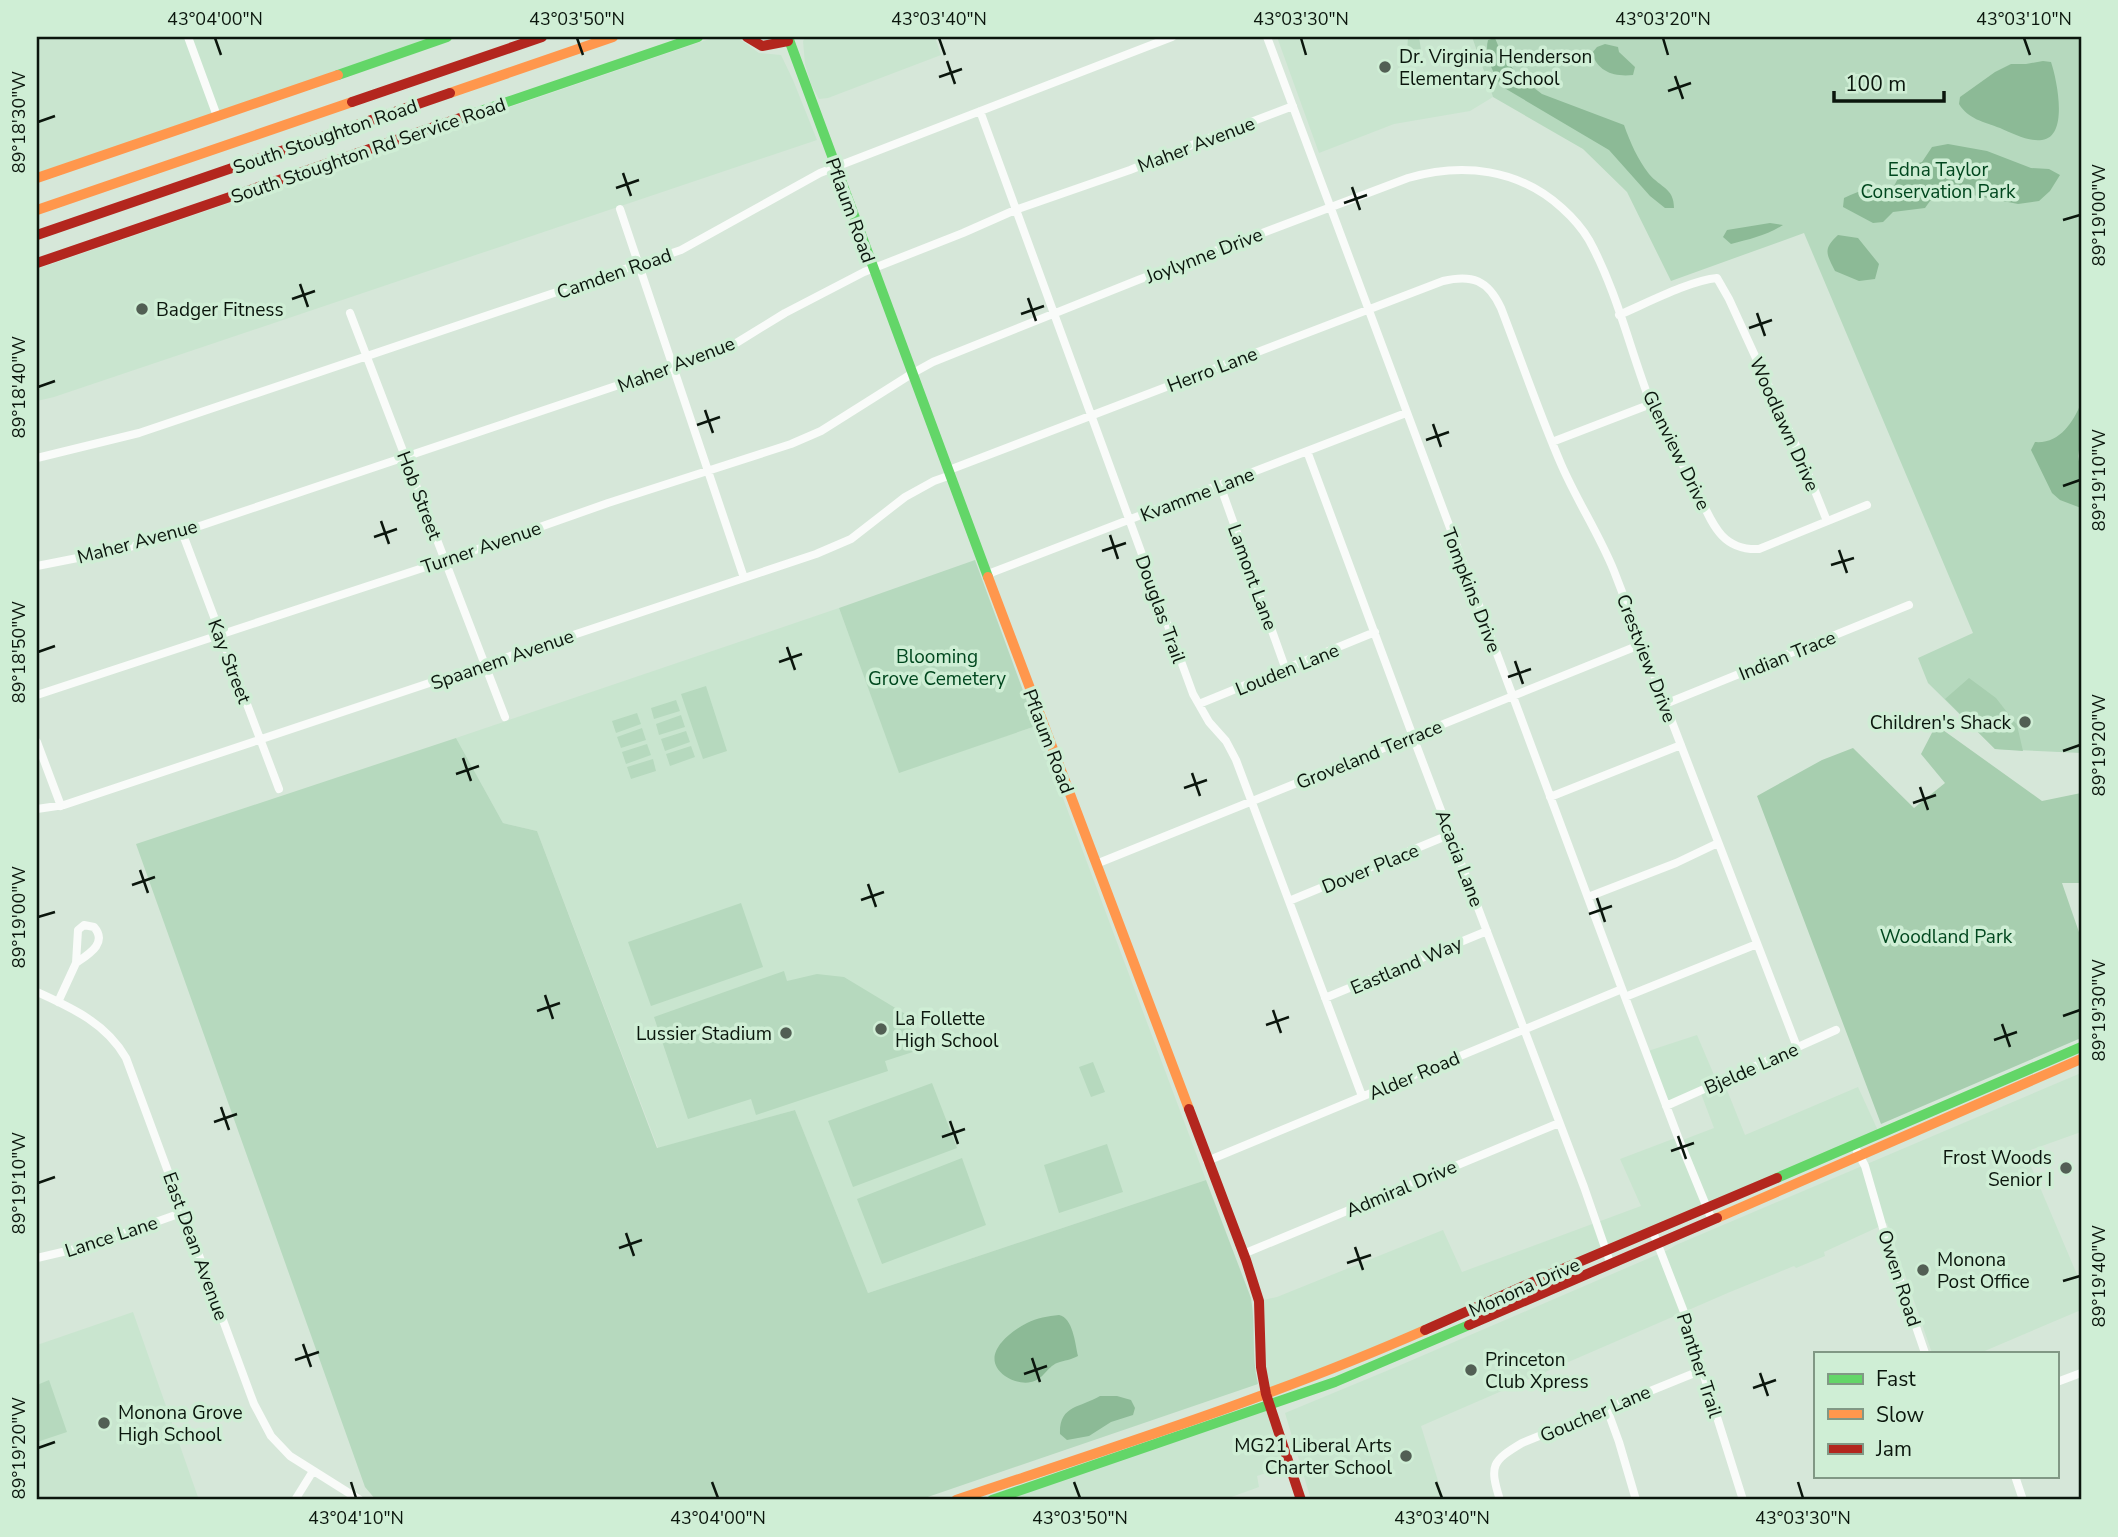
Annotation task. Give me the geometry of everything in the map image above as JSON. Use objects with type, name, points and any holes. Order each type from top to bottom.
[{"type":"street","points":[[188,37],[217,116]]},
{"type":"street","points":[[37,177],[447,37]]},
{"type":"street","name":"South Stoughton Road","points":[[37,210],[542,37]]},
{"type":"street","name":"South Stoughton Road","points":[[37,235],[613,37]]},
{"type":"street","name":"South Stoughton Rd Service Road","points":[[37,263],[698,37]]},
{"type":"street","points":[[747,37],[762,46],[788,38]]},
{"type":"street","name":"Camden Road","points":[[37,458],[139,433],[691,246],[806,180],[835,167],[1172,37]]},
{"type":"street","name":"Tompkins Drive","points":[[1267,37],[1623,993],[1712,1220]]},
{"type":"street","name":"Pflaum Road","points":[[788,38],[1243,1254],[1259,1301],[1261,1367],[1266,1394],[1301,1500]]},
{"type":"street","name":"Maher Avenue","points":[[37,566],[123,549],[182,532],[674,367],[733,345],[785,313],[873,268],[1015,210],[1130,170],[1293,106]]},
{"type":"street","name":"Douglas Trail","points":[[980,111],[1188,681],[1209,722],[1226,741],[1236,760],[1362,1096]]},
{"type":"street","name":"Joylynne Drive","points":[[913,373],[933,362],[1138,280],[1408,178],[1436,170],[1503,174]]},
{"type":"street","name":"Glenview Drive","points":[[1503,174],[1546,194],[1572,217],[1589,239],[1664,434],[1712,523],[1729,543],[1742,548],[1759,549],[1867,505]]},
{"type":"street","points":[[620,209],[744,578]]},
{"type":"street","name":"Herro Lane","points":[[950,472],[1368,308],[1443,281],[1464,278],[1478,281]]},
{"type":"street","name":"Woodlawn Drive","points":[[1619,315],[1714,278],[1720,281],[1827,521]]},
{"type":"street","name":"Crestview Drive","points":[[1478,281],[1491,289],[1496,296],[1552,442],[1574,491],[1602,542],[1797,1047]]},
{"type":"street","name":"Hob Street","points":[[350,313],[505,717]]},
{"type":"street","name":"Turner Avenue","points":[[37,695],[791,444],[821,431],[913,373]]},
{"type":"street","points":[[1552,442],[1651,404]]},
{"type":"street","name":"Kvamme Lane","points":[[988,574],[1406,413]]},
{"type":"street","name":"Acacia Lane","points":[[1307,451],[1611,1265]]},
{"type":"street","name":"Spaanem Avenue","points":[[37,809],[61,806],[816,554],[850,539],[905,497],[950,472]]},
{"type":"street","name":"Lamont Lane","points":[[1220,485],[1286,670]]},
{"type":"street","name":"Kay Street","points":[[182,532],[279,789]]},
{"type":"street","name":"Indian Trace","points":[[1665,704],[1909,606]]},
{"type":"street","name":"Louden Lane","points":[[1199,704],[1374,632]]},
{"type":"street","name":"Groveland Terrace","points":[[1096,864],[1642,644]]},
{"type":"street","points":[[37,742],[61,806]]},
{"type":"street","points":[[1550,797],[1681,745]]},
{"type":"street","name":"Dover Place","points":[[1289,901],[1451,834]]},
{"type":"street","points":[[1588,897],[1676,863],[1718,843]]},
{"type":"street","points":[[58,1002],[76,963],[78,930],[84,926],[94,927],[99,934],[99,943],[76,963]]},
{"type":"street","name":"Eastland Way","points":[[1325,998],[1487,931]]},
{"type":"street","name":"Alder Road","points":[[1207,1160],[1524,1029],[1757,944]]},
{"type":"street","name":"East Dean Avenue","points":[[37,992],[95,1022],[121,1050],[130,1067],[260,1416],[277,1444],[296,1461],[360,1500]]},
{"type":"street","name":"Bjelde Lane","points":[[1666,1106],[1836,1030]]},
{"type":"street","name":"Monona Drive","points":[[992,1500],[1346,1378],[1712,1220],[2081,1046]]},
{"type":"street","name":"Monona Drive","points":[[956,1500],[976,1497],[1366,1356],[1708,1208],[1858,1153],[2081,1059]]},
{"type":"street","name":"Admiral Drive","points":[[1243,1254],[1559,1123]]},
{"type":"street","name":"Owen Road","points":[[1858,1153],[1860,1166],[1925,1352]]},
{"type":"street","name":"Lance Lane","points":[[37,1258],[88,1246],[184,1212]]},
{"type":"street","name":"Panther Trail","points":[[1653,1232],[1684,1312],[1743,1500]]},
{"type":"street","name":"Goucher Lane","points":[[1500,1500],[1494,1475],[1502,1455],[1522,1443],[1702,1370]]},
{"type":"street","points":[[2058,1382],[2081,1373]]},
{"type":"street","points":[[1607,1409],[1636,1500]]},
{"type":"street","points":[[295,1500],[313,1471]]},
{"type":"street","points":[[2016,1478],[2023,1500]]},
{"type":"shaded area","points":[[37,37],[447,37],[37,178]]},
{"type":"shaded area","points":[[715,37],[737,37],[759,53],[781,55],[817,140],[37,401],[37,269]]},
{"type":"shaded area","points":[[806,37],[935,37],[941,55],[828,98],[819,99],[805,64],[803,41]]},
{"type":"shaded area","name":"Dr. Virginia Henderson Elementary School","points":[[1277,37],[1472,37],[1493,97],[1470,111],[1394,124],[1319,153]]},
{"type":"shaded area","points":[[1495,38],[1517,75],[1542,94],[1624,125],[1641,163],[1672,196],[1674,208],[1665,208],[1650,196],[1609,150],[1501,86],[1492,70],[1487,52],[1488,40]]},
{"type":"shaded area","points":[[1605,44],[1618,47],[1619,52],[1635,67],[1633,75],[1613,74],[1598,65],[1592,53]]},
{"type":"shaded area","points":[[2051,62],[2058,94],[2058,119],[2056,129],[2050,137],[2031,140],[2020,137],[1977,119],[1959,104],[1960,97],[1995,72],[2011,64]]},
{"type":"shaded area","points":[[1948,144],[1987,151],[2031,168],[2049,169],[2060,175],[2050,191],[2039,201],[2018,204],[1955,194],[1930,201],[1925,208],[1893,212],[1883,222],[1873,223],[1843,207],[1844,198],[1857,192],[1874,187],[1894,186],[1904,167],[1922,162],[1932,147]]},
{"type":"shaded area","points":[[1770,223],[1783,225],[1764,235],[1731,244],[1723,237],[1727,230]]},
{"type":"shaded area","points":[[1838,235],[1858,238],[1879,264],[1875,279],[1859,281],[1835,271],[1828,248]]},
{"type":"shaded area","points":[[2081,403],[2078,456],[2081,508],[2060,500],[2052,493],[2031,450],[2035,442],[2051,440],[2064,431]]},
{"type":"shaded area","name":"La Follette High School","points":[[839,608],[899,772],[1036,726],[1206,1180],[868,1293],[795,1110],[658,1148],[537,831],[503,823],[456,738]]},
{"type":"shaded area","points":[[1697,1035],[1717,1082],[1723,1080],[1745,1135],[1858,1087],[1880,1135],[1266,1394],[1259,1301],[1277,1297],[1443,1230],[1462,1272],[1641,1206],[1620,1159],[1678,1137],[1680,1141],[1714,1128],[1700,1091],[1666,1106],[1645,1052]]},
{"type":"shaded area","points":[[2081,1073],[2081,1132],[2025,1152],[2081,1284],[2081,1310],[1982,1352],[1932,1352],[1887,1223],[1824,1252],[1825,1256],[1730,1292],[1421,1426],[1444,1500],[1311,1500],[1285,1413]]},
{"type":"shaded area","name":"Monona Grove High School","points":[[133,1312],[199,1500],[37,1500],[37,1345]]},
{"type":"shaded area","points":[[1059,1315],[1064,1317],[1070,1326],[1078,1356],[1057,1363],[1039,1379],[1028,1383],[1011,1379],[998,1369],[995,1354],[1004,1339],[1027,1323]]},
{"type":"shaded area","points":[[1100,1396],[1117,1396],[1131,1400],[1135,1408],[1133,1415],[1111,1422],[1089,1436],[1067,1440],[1060,1434],[1067,1412]]},
{"type":"shaded area","points":[[1270,1406],[1290,1465],[1257,1476],[1259,1487],[1223,1500],[992,1500]]},
{"type":"green space","points":[[1408,37],[1419,37],[1421,50],[1415,60],[1407,53]]},
{"type":"green space","name":"Edna Taylor Conservation Park","points":[[1472,37],[2081,37],[2081,753],[1995,749],[1928,683],[1918,658],[1973,633],[1804,233],[1671,281],[1627,192],[1583,149],[1493,97]]},
{"type":"green space","name":"Blooming Grove Cemetery","points":[[975,560],[1036,726],[899,773],[839,608]]},
{"type":"green space","points":[[1969,678],[1996,698],[2017,725],[2023,751],[1995,749],[1945,699]]},
{"type":"green space","points":[[706,686],[727,751],[703,759],[681,694]]},
{"type":"green space","points":[[676,700],[680,711],[654,719],[651,708]]},
{"type":"green space","points":[[637,713],[641,724],[616,733],[612,721]]},
{"type":"green space","points":[[681,715],[685,727],[659,735],[656,724]]},
{"type":"green space","name":"Woodland Park","points":[[1936,725],[2042,801],[2081,793],[2081,883],[2062,883],[2081,938],[2081,1038],[1881,1124],[1757,796],[1822,760],[1853,748],[1914,808],[1945,783],[1921,754]]},
{"type":"green space","points":[[642,728],[646,740],[621,748],[617,737]]},
{"type":"green space","points":[[686,731],[690,742],[665,751],[661,739]]},
{"type":"green space","points":[[456,738],[503,823],[537,831],[657,1148],[795,1110],[868,1293],[1206,1180],[1251,1298],[1258,1384],[919,1500],[376,1500],[365,1487],[136,844]]},
{"type":"green space","points":[[647,744],[651,755],[626,764],[622,752]]},
{"type":"green space","points":[[691,746],[695,757],[670,766],[666,754]]},
{"type":"green space","points":[[653,759],[656,771],[631,779],[627,767]]},
{"type":"green space","points":[[741,903],[763,967],[651,1006],[628,942]]},
{"type":"green space","name":"Lussier Stadium","points":[[784,971],[787,981],[817,974],[844,977],[907,1015],[919,1050],[885,1061],[888,1071],[756,1115],[751,1099],[688,1119],[654,1017]]},
{"type":"green space","points":[[1093,1062],[1105,1092],[1091,1097],[1079,1067]]},
{"type":"green space","points":[[932,1083],[957,1148],[853,1187],[828,1121]]},
{"type":"green space","points":[[1107,1144],[1123,1192],[1059,1213],[1044,1165]]},
{"type":"green space","points":[[962,1158],[986,1225],[882,1264],[857,1199]]},
{"type":"green space","points":[[49,1380],[67,1432],[37,1442],[37,1385]]},
{"type":"traffic: fast","points":[[338,75],[447,37]]},
{"type":"traffic: fast","points":[[466,116],[698,37]]},
{"type":"traffic: fast","points":[[788,37],[988,577]]},
{"type":"traffic: fast","points":[[1777,1178],[2081,1047]]},
{"type":"traffic: fast","points":[[992,1500],[1335,1382],[1469,1325]]},
{"type":"traffic: slow","points":[[450,93],[613,37]]},
{"type":"traffic: slow","points":[[37,178],[338,75]]},
{"type":"traffic: slow","points":[[37,210],[352,102]]},
{"type":"traffic: slow","points":[[988,577],[1189,1109]]},
{"type":"traffic: slow","points":[[1717,1218],[2081,1059]]},
{"type":"traffic: slow","points":[[956,1500],[1251,1399],[1425,1330]]},
{"type":"traffic: jam","points":[[352,102],[542,37]]},
{"type":"traffic: jam","points":[[747,37],[762,46],[788,41]]},
{"type":"traffic: jam","points":[[37,235],[450,93]]},
{"type":"traffic: jam","points":[[37,263],[466,116]]},
{"type":"traffic: jam","points":[[1189,1109],[1259,1301],[1261,1367],[1266,1394],[1301,1500]]},
{"type":"traffic: jam","points":[[1425,1330],[1777,1178]]},
{"type":"traffic: jam","points":[[1469,1325],[1717,1218]]},
{"type":"place","name":"Dr. Virginia Henderson Elementary School","points":[[1385,67]]},
{"type":"place","name":"Badger Fitness","points":[[142,309]]},
{"type":"place","name":"Children's Shack","points":[[2025,722]]},
{"type":"place","name":"La Follette High School","points":[[881,1029]]},
{"type":"place","name":"Lussier Stadium","points":[[786,1033]]},
{"type":"place","name":"Frost Woods Senior I","points":[[2066,1168]]},
{"type":"place","name":"Monona Post Office","points":[[1923,1270]]},
{"type":"place","name":"Princeton Club Xpress","points":[[1471,1370]]},
{"type":"place","name":"Monona Grove High School","points":[[104,1423]]},
{"type":"place","name":"MG21 Liberal Arts Charter School","points":[[1406,1456]]}]
